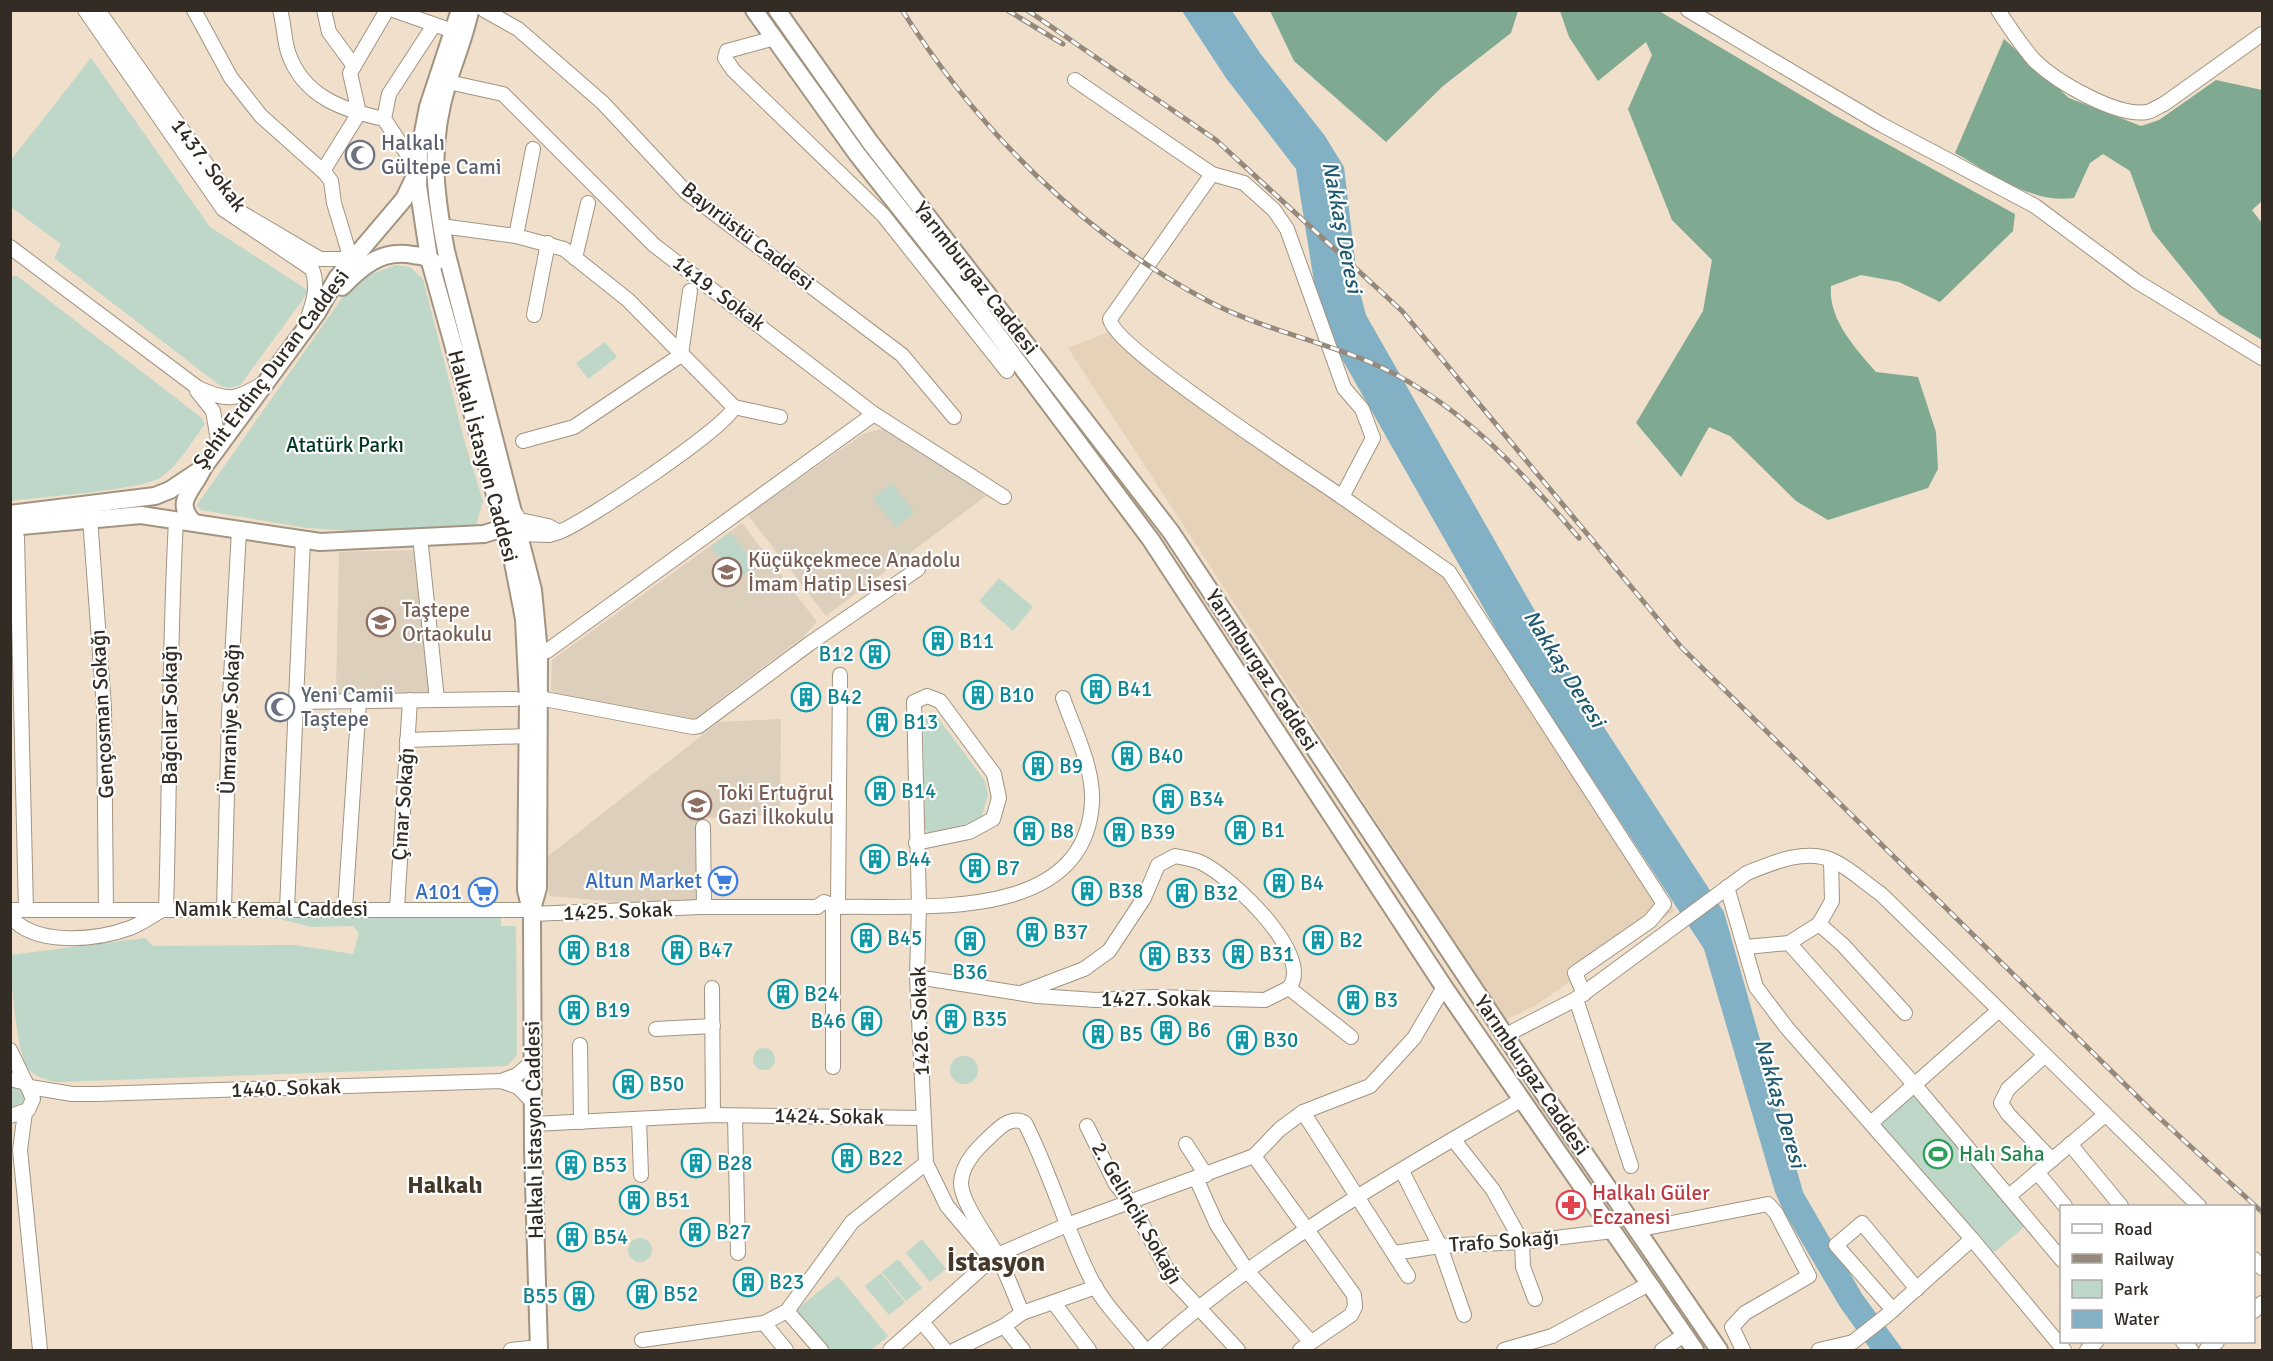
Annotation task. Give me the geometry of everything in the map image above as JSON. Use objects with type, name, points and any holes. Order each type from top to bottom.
[{"type":"main road","name":"Halkalı İstasyon Caddesi","points":[[460,10],[428,107],[418,170],[419,196],[429,258],[511,531],[533,590],[539,652],[528,699],[527,736],[526,890],[532,912]]},
{"type":"main road","name":"Halkalı İstasyon Caddesi","points":[[471,10],[448,82],[434,143],[436,201],[446,251],[512,509]]},
{"type":"main road","name":"Yarımburgaz Caddesi","points":[[754,10],[857,154],[969,297],[1151,540],[1444,987],[1695,1350]]},
{"type":"main road","name":"Yarımburgaz Caddesi","points":[[777,10],[870,142],[1171,532],[1540,1088],[1719,1350]]},
{"type":"main road","points":[[775,38],[789,28]]},
{"type":"main road","name":"Şehit Erdinç Duran Caddesi","points":[[10,514],[155,496],[170,490],[203,468],[317,313],[337,278],[355,253],[404,199],[418,170]]},
{"type":"main road","points":[[317,313],[354,274],[373,260],[399,254],[429,258],[440,267],[445,277],[472,377],[483,395]]},
{"type":"main road","points":[[193,522],[184,511],[183,503],[203,468]]},
{"type":"main road","points":[[153,518],[164,516],[168,505],[164,498],[155,496]]},
{"type":"main road","points":[[13,534],[67,520],[141,515],[320,542],[484,534],[511,531],[512,509]]},
{"type":"main road","name":"Halkalı İstasyon Caddesi","points":[[511,531],[524,619],[538,888],[532,912],[532,1101],[539,1349]]},
{"type":"main road","points":[[1521,1100],[1540,1088]]},
{"type":"street","points":[[85,10],[223,209],[312,269],[316,284],[313,304],[303,331]]},
{"type":"street","name":"1437. Sokak","points":[[98,10],[240,213],[320,259],[333,260],[355,253]]},
{"type":"street","points":[[194,10],[231,78],[261,116],[323,171],[331,181],[334,203],[355,253]]},
{"type":"street","points":[[280,10],[288,53],[309,86],[316,94],[340,108],[384,119],[418,170]]},
{"type":"street","points":[[324,10],[329,32],[354,66]]},
{"type":"street","points":[[323,171],[359,113],[350,73],[387,10]]},
{"type":"street","points":[[393,10],[453,31]]},
{"type":"street","name":"Bayırüstü Caddesi","points":[[484,10],[518,29],[603,103],[686,192],[902,355],[954,417]]},
{"type":"street","points":[[1688,10],[1882,125],[2035,206],[2136,281],[2262,358]]},
{"type":"street","points":[[1998,10],[2035,60],[2056,78],[2125,110],[2147,112],[2164,104],[2262,33]]},
{"type":"street","points":[[384,119],[389,94],[434,25]]},
{"type":"street","points":[[775,38],[727,51],[724,58],[733,70],[883,215],[1007,371]]},
{"type":"street","points":[[1075,80],[1212,174],[1244,183],[1274,210],[1287,230],[1344,388],[1362,409],[1373,438],[1342,497]]},
{"type":"street","name":"1419. Sokak","points":[[448,82],[503,94],[654,245],[874,414],[1004,497]]},
{"type":"street","points":[[516,236],[532,149]]},
{"type":"street","points":[[1212,174],[1110,319],[1111,324],[1119,336],[1163,372],[1449,572],[1664,904],[1650,921],[1575,973],[1631,1166]]},
{"type":"street","points":[[574,258],[588,203]]},
{"type":"street","points":[[441,226],[516,236],[564,249],[628,300],[734,407],[780,417]]},
{"type":"street","points":[[534,315],[548,243]]},
{"type":"street","points":[[10,247],[190,383],[219,398],[232,399],[267,382]]},
{"type":"street","points":[[523,441],[574,428],[681,356],[690,291]]},
{"type":"street","points":[[190,383],[213,411],[219,446]]},
{"type":"street","points":[[511,531],[559,532],[590,517],[726,420],[734,407]]},
{"type":"street","points":[[539,652],[548,651],[874,414]]},
{"type":"street","points":[[512,509],[520,520],[548,526],[559,532]]},
{"type":"street","name":"Gençosman Sokağı","points":[[90,518],[104,708],[106,910]]},
{"type":"street","name":"Bağcılar Sokağı","points":[[164,910],[171,697],[170,628],[176,521]]},
{"type":"street","name":"Ümraniye Sokağı","points":[[224,909],[229,715],[239,530]]},
{"type":"street","points":[[13,534],[26,910]]},
{"type":"street","points":[[420,536],[437,700]]},
{"type":"street","points":[[287,909],[303,539]]},
{"type":"street","points":[[295,702],[528,699],[693,728],[699,726],[809,644],[918,569]]},
{"type":"street","points":[[833,1067],[840,675]]},
{"type":"street","name":"1426. Sokak","points":[[916,843],[983,827],[993,819],[999,798],[994,774],[940,701],[927,696],[915,702],[916,843],[919,905],[917,977],[926,1163],[947,1206],[991,1253]]},
{"type":"street","points":[[835,907],[919,905],[1006,898],[1036,886],[1063,869],[1082,844],[1092,803],[1086,763],[1062,698]]},
{"type":"street","name":"Çınar Sokağı","points":[[397,908],[410,700]]},
{"type":"street","points":[[345,909],[359,701]]},
{"type":"street","points":[[407,740],[527,736]]},
{"type":"street","name":"1425. Sokak","points":[[704,827],[704,908]]},
{"type":"street","points":[[1506,1035],[1580,996],[1747,873],[1772,862],[1802,855],[1831,860],[1881,894],[2198,1205]]},
{"type":"street","name":"1427. Sokak","points":[[917,977],[1021,993],[1096,1000],[1155,997],[1265,1000],[1289,988],[1294,976],[1293,956],[1249,899],[1203,864],[1175,856],[1158,865],[1144,898],[1109,951],[1084,969],[1021,993]]},
{"type":"street","points":[[1746,947],[1789,943],[1819,924],[1832,902],[1831,860]]},
{"type":"street","points":[[1727,887],[1756,987],[1787,1028],[1972,1239],[2064,1350]]},
{"type":"street","name":"1425. Sokak","points":[[532,912],[817,907],[824,913],[835,907]]},
{"type":"street","name":"Namık Kemal Caddesi","points":[[10,910],[397,908],[532,912]]},
{"type":"street","points":[[10,916],[30,931],[71,937],[105,934],[130,928],[164,910]]},
{"type":"street","points":[[1819,924],[1842,945],[1905,1013]]},
{"type":"street","points":[[1789,943],[1913,1083],[2060,1259]]},
{"type":"street","points":[[712,987],[713,1115]]},
{"type":"street","points":[[890,1350],[922,1322],[991,1253],[1254,1156],[1280,1129],[1303,1112],[1370,1086],[1414,1038],[1444,987]]},
{"type":"street","points":[[1289,988],[1351,1037]]},
{"type":"street","points":[[1871,1123],[1913,1083],[1998,1011]]},
{"type":"street","points":[[656,1029],[712,1026]]},
{"type":"street","points":[[580,1045],[581,1122]]},
{"type":"street","points":[[10,1050],[33,1099],[28,1110],[20,1150]]},
{"type":"street","points":[[2044,1056],[2008,1089],[2001,1103],[2008,1114],[2052,1160]]},
{"type":"street","name":"1440. Sokak","points":[[72,1094],[501,1081],[517,1075],[532,1062]]},
{"type":"street","points":[[10,1079],[72,1094]]},
{"type":"street","points":[[501,1081],[518,1087],[532,1101]]},
{"type":"street","points":[[10,1116],[72,1094]]},
{"type":"street","points":[[1022,1313],[991,1253],[961,1185],[965,1166],[978,1147],[1002,1125],[1017,1120],[1025,1123],[1039,1151],[1067,1225],[1096,1287],[1152,1349],[1199,1308],[1307,1231],[1453,1139],[1521,1100]]},
{"type":"street","points":[[1303,1112],[1408,1276]]},
{"type":"street","name":"1424. Sokak","points":[[533,1124],[713,1115],[923,1118]]},
{"type":"street","points":[[2009,1196],[2105,1115]]},
{"type":"street","points":[[735,1116],[738,1253]]},
{"type":"street","points":[[639,1119],[641,1175]]},
{"type":"street","points":[[10,1126],[20,1150],[40,1350]]},
{"type":"street","name":"2. Gelincik Sokağı","points":[[1087,1126],[1115,1183],[1130,1202],[1173,1280],[1239,1350]]},
{"type":"street","points":[[1453,1139],[1493,1190],[1522,1242],[1523,1267],[1535,1299]]},
{"type":"street","points":[[1186,1144],[1201,1177],[1217,1225],[1248,1272],[1305,1346],[1352,1315],[1355,1307],[1354,1296],[1254,1156]]},
{"type":"street","points":[[2070,1144],[2120,1205]]},
{"type":"street","points":[[642,1340],[764,1323],[787,1311],[852,1222],[926,1163]]},
{"type":"street","points":[[1402,1171],[1440,1246],[1464,1315]]},
{"type":"street","points":[[2037,1172],[2064,1205]]},
{"type":"street","points":[[1636,1230],[1768,1204],[1776,1213],[1809,1276],[1745,1312],[1732,1327],[1743,1350]]},
{"type":"street","points":[[1889,1313],[1836,1245],[1862,1223],[1917,1289]]},
{"type":"street","name":"Trafo Sokağı","points":[[1394,1253],[1440,1246],[1522,1242],[1613,1231]]},
{"type":"street","points":[[1819,1350],[1853,1342],[1917,1289],[1972,1239]]},
{"type":"street","points":[[1504,1350],[1552,1336],[1649,1284]]},
{"type":"street","points":[[955,1350],[982,1345],[1022,1313],[1096,1287]]},
{"type":"street","points":[[1054,1303],[1089,1350]]},
{"type":"street","points":[[787,1311],[821,1350]]},
{"type":"street","points":[[922,1322],[945,1350]]},
{"type":"street","points":[[764,1323],[786,1350]]},
{"type":"street","points":[[1004,1326],[1023,1350]]},
{"type":"street","points":[[1662,1350],[1684,1335]]},
{"type":"street","points":[[511,1350],[539,1349]]},
{"type":"shaded area","points":[[1109,332],[1457,574],[1674,911],[1536,1005],[1506,1020],[1068,348]]},
{"type":"shaded area","points":[[880,429],[895,431],[986,496],[826,616],[748,515],[863,434]]},
{"type":"shaded area","name":"Küçükçekmece Anadolu İmam Hatip Lisesi","points":[[742,523],[817,622],[803,637],[694,719],[557,695],[551,690],[552,660]]},
{"type":"shaded area","name":"Taştepe Ortaokulu","points":[[417,550],[431,692],[336,693],[339,552]]},
{"type":"shaded area","name":"Toki Ertuğrul Gazi İlkokulu","points":[[781,719],[780,815],[700,818],[702,901],[643,904],[549,896],[547,857],[719,722]]},
{"type":"green space","points":[[1270,11],[1518,11],[1511,33],[1443,86],[1386,142],[1294,61]]},
{"type":"green space","points":[[1560,11],[1659,11],[1836,116],[2015,214],[2013,231],[1940,302],[1899,282],[1861,275],[1831,286],[1831,298],[1838,321],[1852,343],[1876,372],[1918,377],[1936,432],[1938,469],[1928,488],[1828,520],[1796,501],[1730,436],[1709,427],[1681,477],[1636,423],[1703,311],[1712,260],[1672,220],[1628,109],[1652,55],[1646,42],[1598,81],[1569,37]]},
{"type":"green space","points":[[2004,39],[2069,98],[2141,126],[2159,120],[2216,80],[2262,90],[2262,201],[2252,210],[2262,223],[2262,340],[2219,314],[2152,231],[2130,171],[2103,154],[2090,163],[2074,198],[2058,199],[2027,192],[1997,178],[1955,153]]},
{"type":"green space","points":[[91,58],[210,227],[309,291],[238,386],[229,388],[218,384],[54,258],[61,244],[11,207],[11,160]]},
{"type":"green space","name":"Atatürk Parkı","points":[[396,265],[410,267],[423,279],[465,443],[483,501],[476,525],[366,532],[307,528],[201,510],[197,505],[342,298],[371,274]]},
{"type":"green space","points":[[11,276],[17,276],[202,418],[205,424],[168,472],[151,482],[134,486],[11,501]]},
{"type":"green space","points":[[605,342],[617,357],[588,379],[576,363]]},
{"type":"green space","points":[[892,483],[914,512],[896,527],[873,498]]},
{"type":"green space","points":[[730,532],[756,565],[737,580],[711,547]]},
{"type":"green space","points":[[999,578],[1033,607],[1013,631],[979,601]]},
{"type":"green space","points":[[931,716],[938,718],[985,781],[988,795],[982,816],[970,823],[929,834],[925,828],[923,718]]},
{"type":"green space","points":[[244,912],[501,917],[501,926],[516,926],[517,1055],[507,1066],[56,1082],[36,1075],[27,1067],[17,1030],[10,955],[145,938],[153,946],[294,945],[353,954],[359,934],[353,926],[311,927],[280,919],[244,917]]},
{"type":"green space","points":[[760,1048],[768,1048],[775,1055],[775,1063],[768,1070],[760,1070],[753,1063],[753,1055]]},
{"type":"green space","points":[[964,1056],[974,1060],[978,1070],[974,1080],[964,1084],[954,1080],[950,1070],[954,1060]]},
{"type":"green space","points":[[11,1084],[23,1086],[27,1102],[11,1111]]},
{"type":"green space","name":"Halı Saha","points":[[1918,1089],[2030,1222],[1991,1255],[1876,1120]]},
{"type":"green space","points":[[640,1238],[649,1241],[652,1250],[649,1259],[640,1262],[631,1259],[628,1250],[631,1241]]},
{"type":"green space","points":[[922,1239],[946,1269],[930,1282],[906,1253]]},
{"type":"green space","points":[[898,1259],[922,1288],[906,1301],[882,1272]]},
{"type":"green space","points":[[881,1273],[905,1302],[889,1315],[865,1286]]},
{"type":"green space","points":[[838,1276],[888,1336],[871,1350],[828,1350],[795,1311]]},
{"type":"water","name":"Nakkaş Deresi","points":[[1182,11],[1232,11],[1260,53],[1325,136],[1344,167],[1358,285],[1366,315],[1583,695],[1724,912],[1803,1192],[1862,1294],[1903,1350],[1871,1350],[1840,1307],[1784,1212],[1775,1192],[1704,949],[1507,649],[1334,345],[1316,294],[1296,169],[1226,78]]},
{"type":"railway","points":[[902,10],[964,97],[999,137],[1076,211],[1118,244],[1162,274],[1208,301],[1265,326],[1365,360],[1427,393],[1482,436],[1508,460],[1579,538]]},
{"type":"railway","points":[[1007,10],[1063,44]]},
{"type":"railway","points":[[1027,10],[1216,140],[1402,311],[1682,648],[2153,1112],[2254,1205]]},
{"type":"railway","points":[[2255,1206],[2262,1212]]},
{"type":"place","name":"Halkalı Gültepe Cami","points":[[360,155]]},
{"type":"place","name":"Küçükçekmece Anadolu İmam Hatip Lisesi","points":[[727,572]]},
{"type":"place","name":"Taştepe Ortaokulu","points":[[381,622]]},
{"type":"place","name":"B11","points":[[938,641]]},
{"type":"place","name":"B12","points":[[875,654]]},
{"type":"place","name":"B41","points":[[1096,689]]},
{"type":"place","name":"B10","points":[[978,695]]},
{"type":"place","name":"B42","points":[[806,697]]},
{"type":"place","name":"Yeni Camii Taştepe","points":[[280,707]]},
{"type":"place","name":"B13","points":[[882,722]]},
{"type":"place","name":"B40","points":[[1127,756]]},
{"type":"place","name":"B9","points":[[1038,766]]},
{"type":"place","name":"B14","points":[[880,791]]},
{"type":"place","name":"B34","points":[[1168,799]]},
{"type":"place","name":"Toki Ertuğrul Gazi İlkokulu","points":[[697,805]]},
{"type":"place","name":"B1","points":[[1240,830]]},
{"type":"place","name":"B8","points":[[1029,831]]},
{"type":"place","name":"B39","points":[[1119,832]]},
{"type":"place","name":"B44","points":[[875,859]]},
{"type":"place","name":"B7","points":[[975,868]]},
{"type":"place","name":"Altun Market","points":[[723,881]]},
{"type":"place","name":"B4","points":[[1279,883]]},
{"type":"place","name":"B38","points":[[1087,891]]},
{"type":"place","name":"A101","points":[[483,892]]},
{"type":"place","name":"B32","points":[[1182,893]]},
{"type":"place","name":"B37","points":[[1032,932]]},
{"type":"place","name":"B45","points":[[866,938]]},
{"type":"place","name":"B2","points":[[1318,940]]},
{"type":"place","name":"B36","points":[[970,941]]},
{"type":"place","name":"B18","points":[[574,950]]},
{"type":"place","name":"B47","points":[[677,950]]},
{"type":"place","name":"B31","points":[[1238,954]]},
{"type":"place","name":"B33","points":[[1155,956]]},
{"type":"place","name":"B24","points":[[783,994]]},
{"type":"place","name":"B3","points":[[1353,1000]]},
{"type":"place","name":"B19","points":[[574,1010]]},
{"type":"place","name":"B35","points":[[951,1019]]},
{"type":"place","name":"B46","points":[[867,1021]]},
{"type":"place","name":"B6","points":[[1166,1030]]},
{"type":"place","name":"B5","points":[[1098,1034]]},
{"type":"place","name":"B30","points":[[1242,1040]]},
{"type":"place","name":"B50","points":[[628,1084]]},
{"type":"place","name":"Halı Saha","points":[[1938,1154]]},
{"type":"place","name":"B22","points":[[847,1158]]},
{"type":"place","name":"B28","points":[[696,1163]]},
{"type":"place","name":"B53","points":[[571,1165]]},
{"type":"place","name":"B51","points":[[634,1200]]},
{"type":"place","name":"Halkalı Güler Eczanesi","points":[[1571,1205]]},
{"type":"place","name":"B27","points":[[695,1232]]},
{"type":"place","name":"B54","points":[[572,1237]]},
{"type":"place","name":"B23","points":[[748,1282]]},
{"type":"place","name":"B52","points":[[642,1294]]},
{"type":"place","name":"B55","points":[[579,1296]]},
{"type":"district","name":"Halkalı","points":[[445,1185]]},
{"type":"district","name":"İstasyon","points":[[996,1262]]}]
